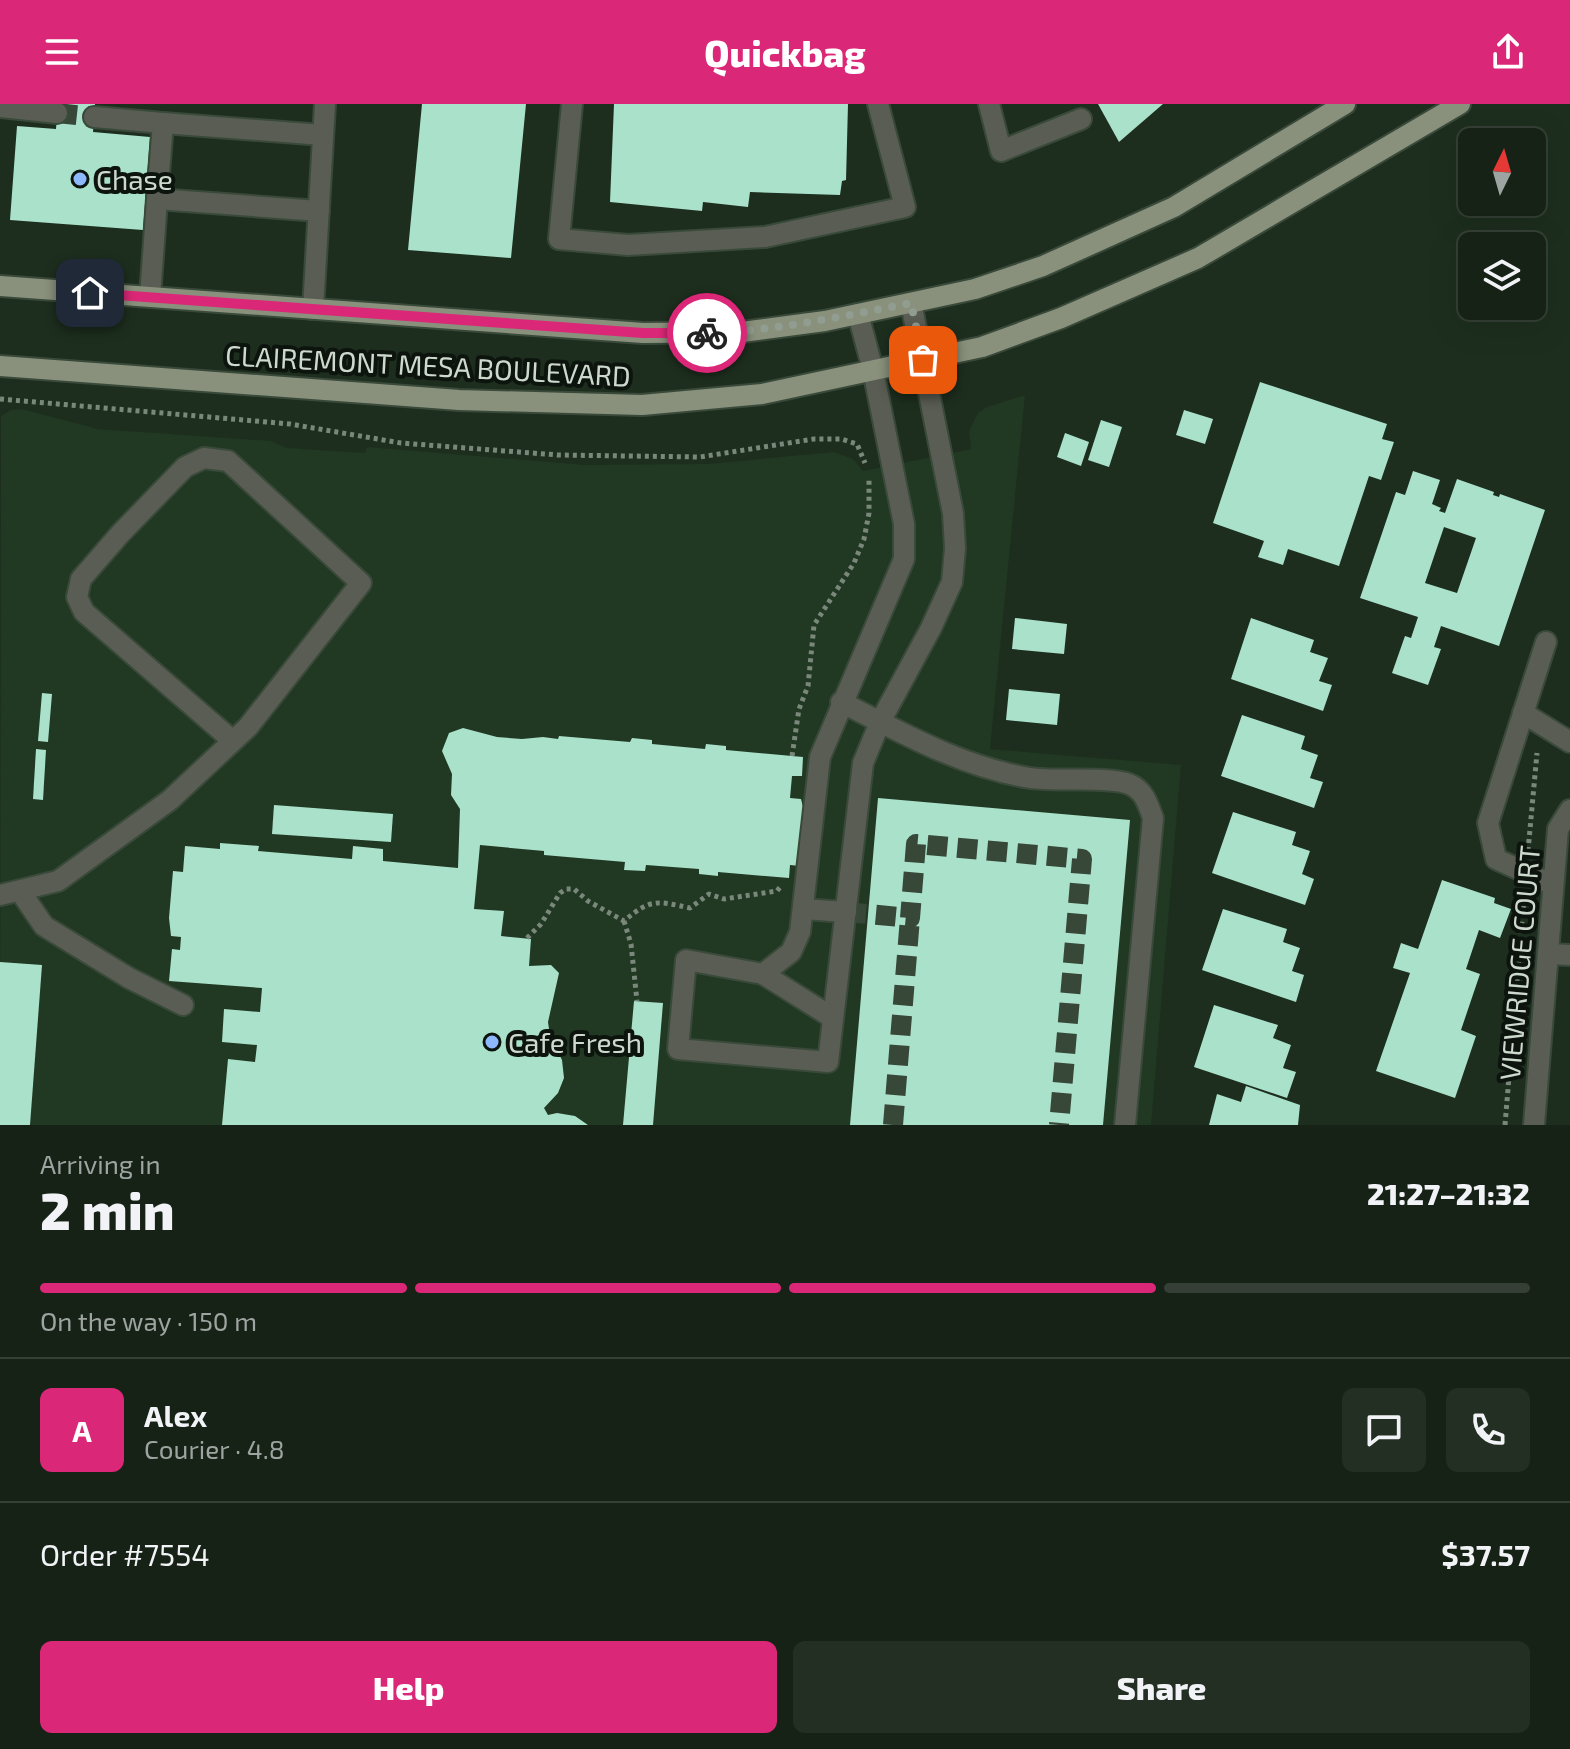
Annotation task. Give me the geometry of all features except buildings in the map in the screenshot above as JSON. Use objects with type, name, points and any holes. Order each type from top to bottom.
[{"type":"main road","name":"CLAIREMONT MESA BOULEVARD","points":[[0,286],[643,333],[742,332],[858,314],[975,289],[1043,266],[1174,207],[1345,104]]},
{"type":"main road","name":"CLAIREMONT MESA BOULEVARD","points":[[0,366],[459,400],[642,405],[762,394],[995,342],[1061,318],[1198,258],[1460,104]]},
{"type":"street","points":[[150,297],[163,123],[151,104]]},
{"type":"street","points":[[313,309],[325,104]]},
{"type":"street","points":[[572,104],[559,239],[628,245],[765,237],[905,207],[878,104]]},
{"type":"street","points":[[989,104],[1001,151],[1081,119]]},
{"type":"street","points":[[0,107],[57,113]]},
{"type":"street","points":[[94,117],[323,135]]},
{"type":"street","points":[[157,199],[319,211]]},
{"type":"street","points":[[833,1018],[763,974],[686,960],[678,1049],[828,1062],[863,763],[880,722],[952,582],[955,548],[953,513],[911,303]]},
{"type":"street","points":[[763,974],[791,952],[800,932],[820,757],[904,559],[904,524],[873,370],[858,314]]},
{"type":"street","points":[[10,893],[58,881],[170,800],[248,727],[361,583],[228,461],[204,458],[185,467],[120,534],[81,579],[77,597],[84,612],[233,741]]},
{"type":"street","points":[[1546,642],[1488,823],[1496,859],[1553,885]]},
{"type":"street","points":[[841,702],[916,741],[966,762],[1030,778],[1128,784],[1144,794],[1153,818],[1125,1125]]},
{"type":"street","points":[[1523,713],[1570,742]]},
{"type":"street","name":"VIEWRIDGE COURT","points":[[1534,1125],[1558,829],[1570,810]]},
{"type":"street","points":[[10,893],[44,926],[129,978],[183,1005]]},
{"type":"street","points":[[803,909],[846,912]]},
{"type":"street","points":[[1548,954],[1570,955]]},
{"type":"path","points":[[0,399],[290,424],[401,443],[558,455],[700,457],[814,439],[841,439],[857,444],[867,467],[868,521],[854,563],[814,625],[808,686],[799,709],[792,756]]},
{"type":"path","points":[[1505,1125],[1537,755],[1547,728]]},
{"type":"path","points":[[624,921],[648,904],[659,901],[690,908],[709,894],[724,899],[777,891],[781,888],[782,877]]},
{"type":"path","points":[[527,938],[541,924],[560,893],[574,889],[588,901],[624,921],[633,958],[637,1001]]},
{"type":"shaded area","points":[[1025,395],[990,749],[1181,765],[1151,1125],[0,1125],[1,416],[11,410],[22,409],[98,429],[271,441],[287,448],[365,453],[367,447],[586,465],[708,464],[834,452],[853,459],[863,471],[971,449],[969,431],[978,413]]},
{"type":"tunnel","points":[[57,113],[94,117]]},
{"type":"tunnel","points":[[846,912],[910,918],[916,844],[1082,859],[1059,1125]]},
{"type":"tunnel","points":[[893,1125],[910,918]]},
{"type":"way so far","points":[[707,333],[742,332],[825,321],[911,303],[923,360]]},
{"type":"place","name":"Chase","points":[[80,179]]},
{"type":"place","name":"Cafe Fresh","points":[[492,1042]]},
{"type":"route","points":[[90,293],[643,333],[707,333]]}]
